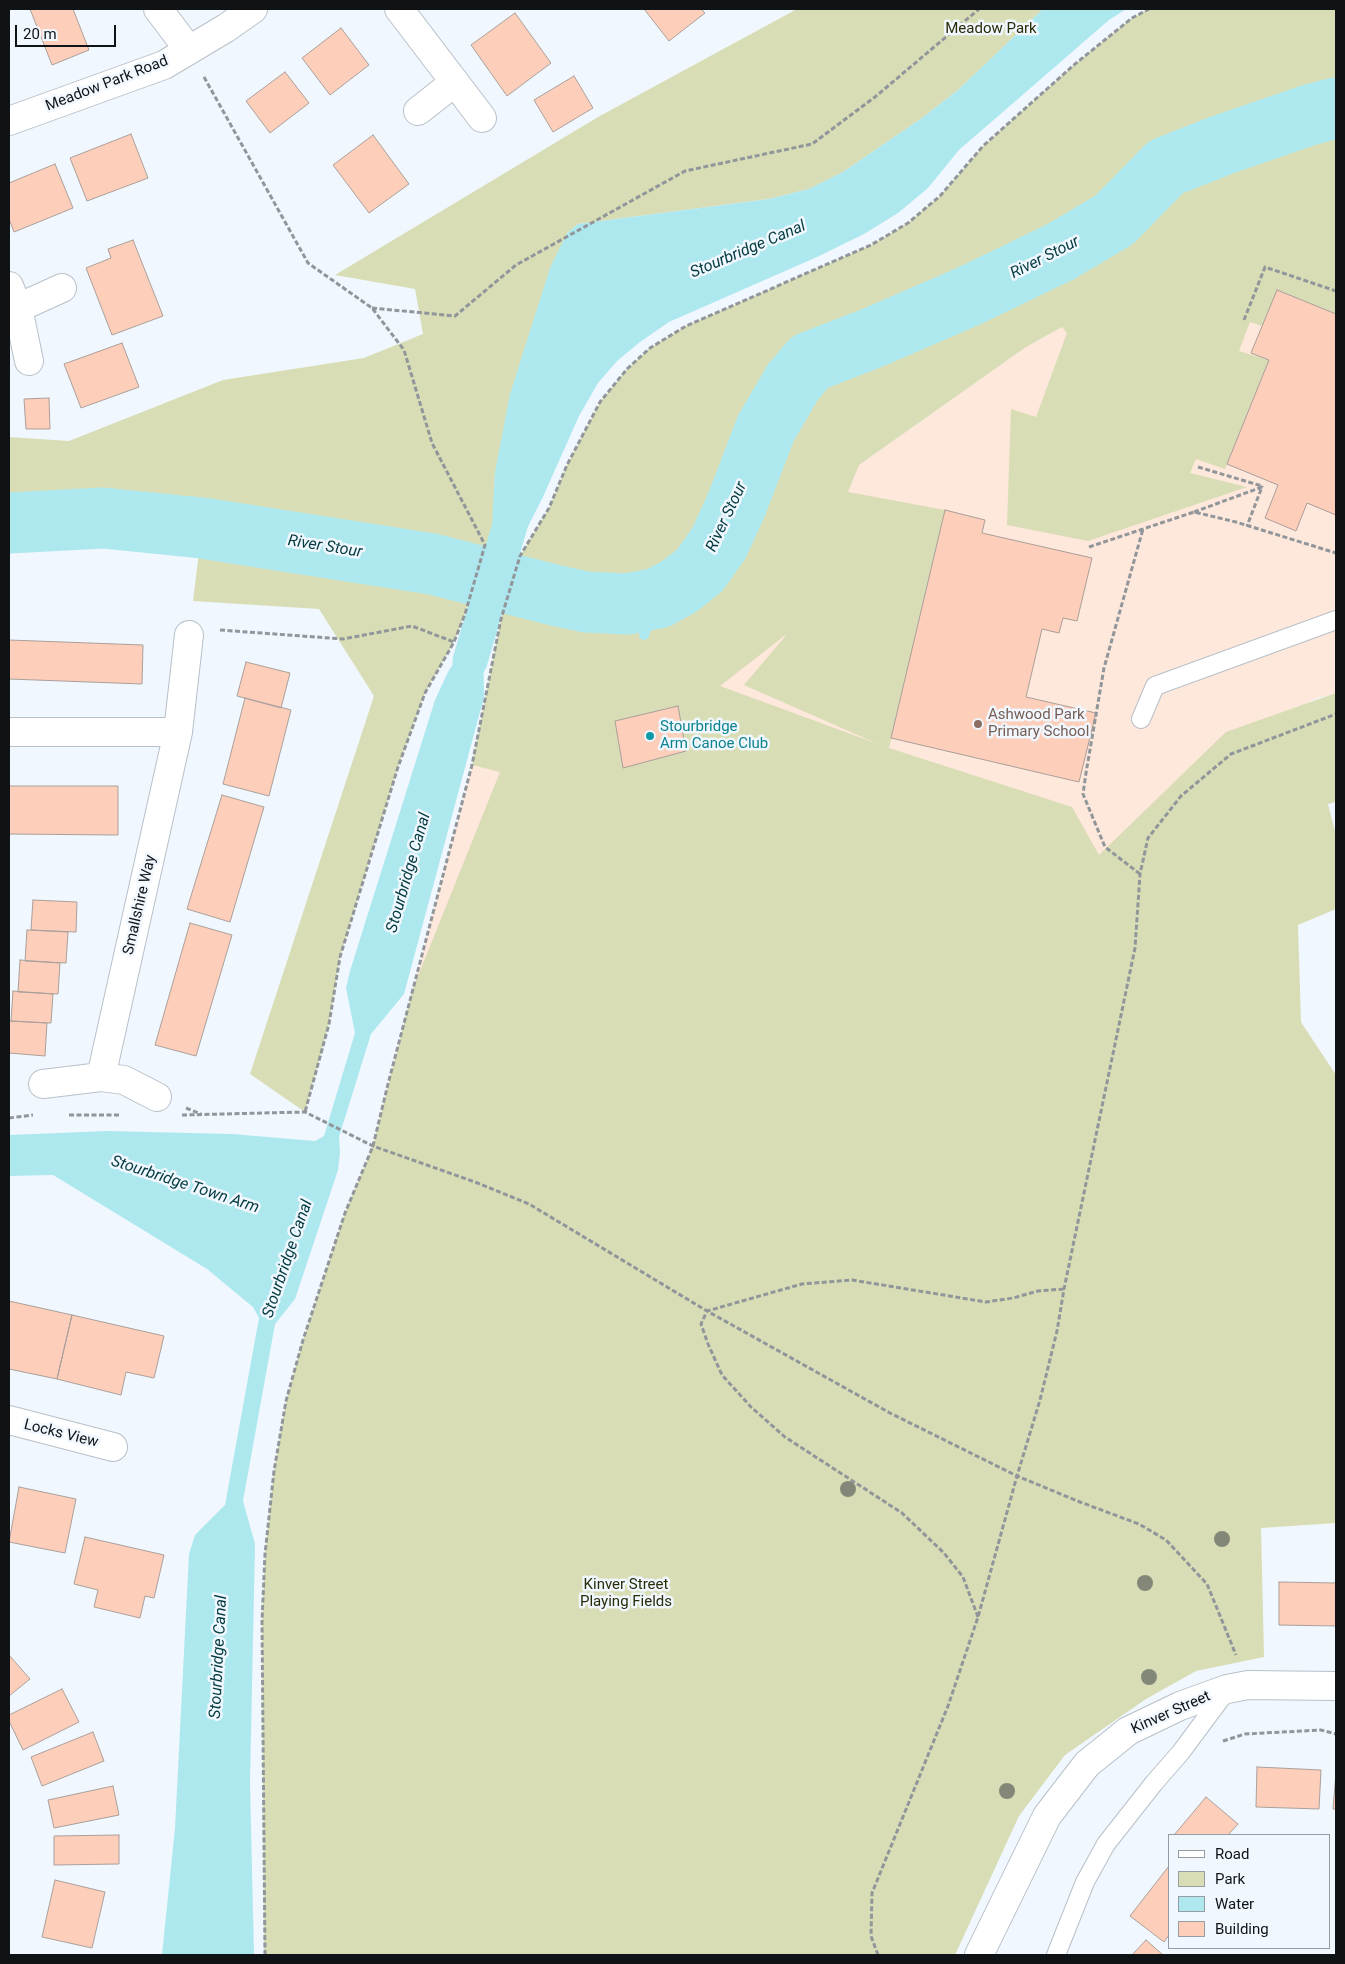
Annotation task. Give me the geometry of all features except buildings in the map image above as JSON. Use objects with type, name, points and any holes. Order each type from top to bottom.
[{"type":"street","points":[[158,9],[189,50]]},
{"type":"street","name":"Meadow Park Road","points":[[9,122],[164,65],[226,28],[253,9]]},
{"type":"street","points":[[399,9],[482,118]]},
{"type":"street","points":[[418,111],[455,82]]},
{"type":"street","points":[[29,360],[13,297],[62,288]]},
{"type":"street","name":"Smallshire Way","points":[[101,1077],[178,732],[189,635]]},
{"type":"street","points":[[9,732],[178,732]]},
{"type":"street","points":[[43,1084],[101,1077],[124,1080],[157,1097]]},
{"type":"street","name":"Locks View","points":[[9,1420],[113,1447]]},
{"type":"street","name":"Kinver Street","points":[[978,1955],[1047,1816],[1087,1764],[1128,1730],[1180,1706],[1237,1687],[1336,1686]]},
{"type":"lane","points":[[1141,719],[1155,686],[1336,620]]},
{"type":"lane","points":[[1056,1955],[1085,1882],[1106,1844],[1143,1796],[1237,1687]]},
{"type":"path","points":[[372,308],[455,316],[516,265],[686,171],[812,144],[875,97],[979,9]]},
{"type":"path","points":[[265,1955],[262,1621],[265,1554],[274,1471],[286,1401],[303,1340],[345,1213],[373,1146],[472,765],[501,619],[520,556],[549,508],[567,465],[600,402],[627,369],[650,348],[686,326],[871,245],[908,222],[940,196],[983,146],[1074,64],[1132,18],[1149,9]]},
{"type":"path","points":[[189,50],[308,264],[372,308],[404,350],[432,443],[485,545],[454,642],[425,693],[398,767],[340,957],[328,1024],[305,1112],[373,1146],[475,1182],[529,1204],[707,1311],[890,1413],[1017,1476],[1139,1524],[1166,1540],[1207,1584],[1237,1687]]},
{"type":"path","points":[[1244,320],[1265,266],[1336,291]]},
{"type":"path","points":[[1198,468],[1262,487]]},
{"type":"path","points":[[1089,547],[1262,487]]},
{"type":"path","points":[[1247,526],[1262,487]]},
{"type":"path","points":[[1194,512],[1336,553]]},
{"type":"path","points":[[1140,874],[1105,847],[1084,794],[1104,668],[1143,529]]},
{"type":"path","points":[[189,635],[210,629],[343,639],[412,626],[454,642]]},
{"type":"path","points":[[878,1955],[871,1936],[872,1893],[948,1706],[978,1617],[1057,1331],[1064,1289],[1135,948],[1140,874],[1148,838],[1181,796],[1231,754],[1336,714]]},
{"type":"path","points":[[978,1617],[963,1577],[944,1553],[902,1514],[785,1437],[751,1408],[722,1375],[701,1324],[707,1311],[802,1284],[852,1280],[986,1302],[1014,1298],[1038,1291],[1064,1289]]},
{"type":"path","points":[[1179,1754],[1245,1734],[1321,1730],[1336,1734]]},
{"type":"shaded area","name":"Ashwood Park Primary School","points":[[1336,176],[1336,693],[1315,699],[1158,800],[1100,855],[373,1146],[472,765],[500,771],[719,686],[790,630],[859,465],[1026,347]]},
{"type":"green space","name":"Meadow Park","points":[[797,9],[1043,9],[958,90],[922,118],[843,172],[809,189],[769,199],[578,224],[567,233],[495,472],[492,537],[485,545],[465,614],[454,642],[425,693],[398,767],[340,957],[329,1024],[305,1112],[250,1074],[374,696],[319,609],[193,601],[202,528],[103,518],[9,523],[9,437],[69,441],[223,380],[364,358],[423,334],[415,289],[335,275],[598,117]]},
{"type":"green space","name":"Kinver Street Playing Fields","points":[[1149,9],[1336,9],[1336,314],[1277,290],[1262,326],[1250,322],[1239,351],[1269,360],[1225,469],[1196,459],[1190,473],[1247,487],[1088,541],[1007,525],[1011,409],[1036,417],[1067,333],[1062,327],[1026,347],[859,465],[848,492],[945,510],[889,748],[1072,807],[1099,855],[1226,732],[1336,693],[1336,802],[1328,804],[1336,835],[1336,909],[1298,925],[1301,1022],[1336,1075],[1336,1523],[1261,1528],[1264,1657],[1196,1671],[1146,1699],[1065,1755],[1019,1816],[955,1955],[264,1955],[262,1621],[265,1554],[274,1471],[286,1401],[303,1340],[345,1213],[373,1146],[412,991],[500,772],[472,765],[501,619],[520,556],[549,508],[567,465],[600,402],[627,369],[650,348],[686,326],[871,245],[908,223],[940,196],[983,146],[1075,64],[1132,18]],"holes":[[[788,633],[744,685],[878,744],[720,686]]]},
{"type":"water","name":"Stourbridge Canal","points":[[1043,9],[1126,9],[1109,20],[959,150],[928,188],[898,213],[864,234],[817,257],[669,322],[617,361],[598,383],[579,416],[542,499],[521,540],[504,550],[492,537],[493,505],[495,472],[510,394],[550,268],[567,233],[578,224],[769,199],[809,189],[843,172],[922,118],[958,90]]},
{"type":"water","points":[[483,615],[484,697],[404,994],[371,1034],[339,1137],[338,1170],[295,1299],[275,1324],[243,1501],[255,1544],[250,1782],[254,1955],[162,1955],[175,1828],[189,1554],[195,1535],[225,1505],[259,1318],[253,1307],[207,1269],[53,1175],[9,1176],[9,1135],[107,1131],[232,1134],[315,1141],[324,1136],[355,1033],[346,988],[350,971],[435,700],[448,672]]},
{"type":"waterway","name":"River Stour","points":[[9,523],[103,518],[202,528],[432,564],[586,602],[627,604],[658,598],[680,586],[700,570],[719,543],[736,506],[766,428],[793,382],[810,362],[872,338],[969,296],[1060,252],[1114,220],[1166,167],[1222,145],[1309,115],[1336,108]]},
{"type":"waterway","name":"River Stour","points":[[470,661],[516,505]]},
{"type":"waterway","points":[[644,635],[658,598]]},
{"type":"place","name":"Ashwood Park Primary School","points":[[978,724]]},
{"type":"place","name":"Stourbridge Arm Canoe Club","points":[[650,736]]},
{"type":"water label","name":"Stourbridge Town Arm","points":[[185,1185]]}]
